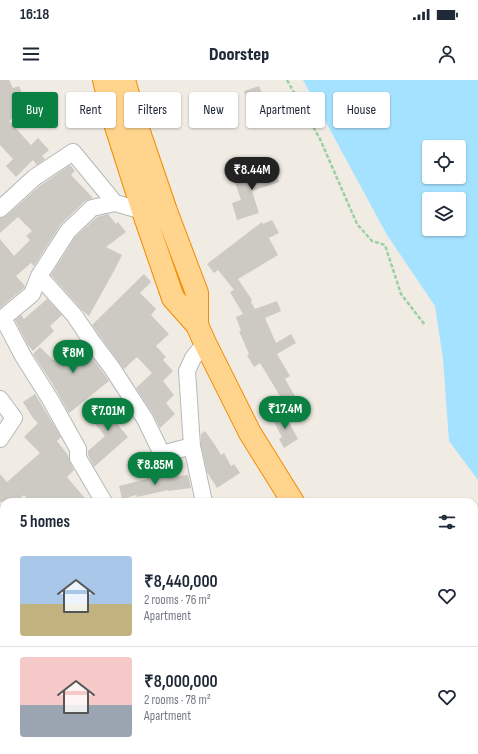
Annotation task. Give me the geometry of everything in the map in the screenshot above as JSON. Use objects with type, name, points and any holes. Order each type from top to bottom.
[{"type":"highway","points":[[104,80],[113,117],[173,298],[201,334],[250,433],[291,498]]},
{"type":"highway","points":[[124,80],[148,159],[197,293],[201,334]]},
{"type":"street","points":[[0,209],[35,177],[72,152],[115,203]]},
{"type":"street","points":[[102,498],[78,458],[78,449],[50,399],[23,356],[3,318],[32,294],[38,276],[68,231],[92,208],[115,203],[143,211]]},
{"type":"street","points":[[38,276],[74,315],[112,368],[145,419],[162,454],[192,446]]},
{"type":"street","points":[[201,334],[187,371],[192,446],[203,498]]},
{"type":"street","points":[[0,399],[14,418],[0,439]]},
{"type":"path","points":[[287,80],[320,140],[357,224],[372,241],[385,245],[401,294],[425,325]]},
{"type":"water","points":[[303,80],[478,80],[478,480],[449,441],[443,359],[435,306],[387,235],[325,121],[325,92],[310,92]]},
{"type":"building","points":[[0,80],[9,80],[13,88],[19,86],[22,92],[12,92],[12,119],[9,121],[12,124],[12,128],[15,128],[31,145],[38,138],[49,150],[42,156],[45,159],[37,165],[33,160],[16,177],[6,166],[13,159],[0,145]]},
{"type":"building","points":[[259,86],[261,92],[246,92],[246,96],[244,91]]},
{"type":"building","points":[[70,165],[75,171],[71,175],[93,198],[85,201],[61,224],[34,266],[31,263],[16,276],[25,286],[24,288],[0,308],[0,239],[14,256],[30,240],[26,236],[32,231],[18,217],[0,233],[0,218],[6,216],[41,185]]},
{"type":"building","points":[[274,166],[279,182],[252,191],[259,213],[237,220],[232,203],[241,200],[234,179]]},
{"type":"building","points":[[108,214],[116,224],[118,222],[126,232],[106,247],[122,255],[89,316],[51,275],[75,237],[97,217]]},
{"type":"building","points":[[272,220],[279,233],[269,238],[278,255],[238,279],[252,300],[251,302],[255,309],[277,301],[281,311],[265,318],[276,343],[291,334],[296,343],[277,354],[290,376],[285,379],[299,403],[288,410],[260,363],[254,367],[247,355],[249,354],[239,331],[241,331],[236,317],[243,314],[230,292],[234,290],[218,270],[214,273],[207,264],[262,222],[263,224]]},
{"type":"building","points":[[144,274],[151,282],[140,293],[156,309],[151,315],[169,334],[156,346],[166,357],[163,360],[173,371],[163,381],[174,395],[166,403],[175,414],[160,428],[153,414],[136,388],[152,373],[137,357],[124,369],[92,325]]},
{"type":"building","points":[[47,299],[62,315],[50,326],[54,331],[33,351],[28,345],[15,320],[21,315],[24,319]]},
{"type":"building","points":[[79,339],[109,381],[69,413],[33,354],[40,347],[53,360]]},
{"type":"building","points":[[35,394],[61,437],[57,441],[68,455],[74,470],[67,477],[85,498],[27,498],[24,495],[21,498],[0,498],[0,474],[7,482],[40,453],[24,437],[38,423],[23,402]]},
{"type":"building","points":[[119,397],[127,409],[114,420],[128,437],[94,467],[88,455],[88,451],[105,436],[92,420]]},
{"type":"building","points":[[284,413],[298,439],[284,448],[279,439],[282,437],[272,419]]},
{"type":"building","points":[[205,431],[221,455],[224,453],[231,466],[234,464],[240,473],[217,488],[207,472],[201,445],[201,434]]},
{"type":"building","points":[[163,475],[163,478],[188,475],[191,488],[168,490],[137,497],[136,495],[122,498],[119,486]]}]
